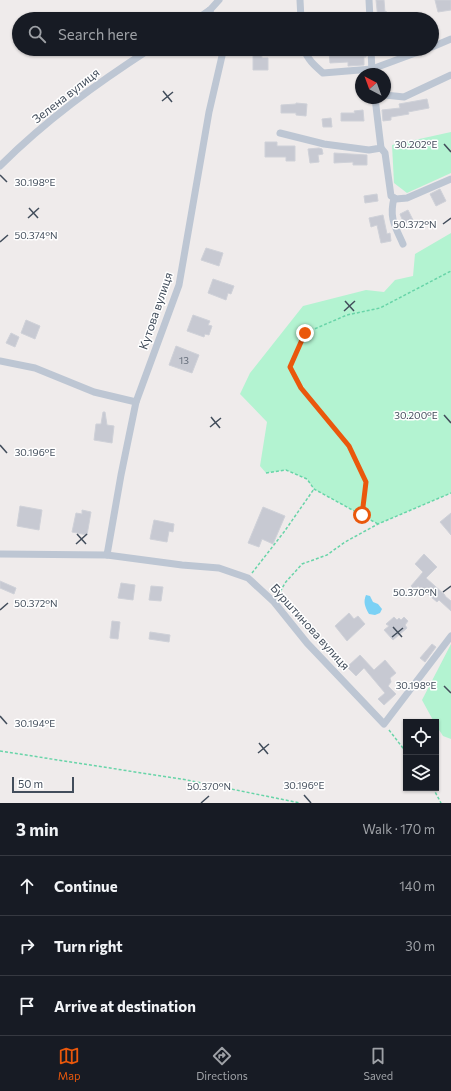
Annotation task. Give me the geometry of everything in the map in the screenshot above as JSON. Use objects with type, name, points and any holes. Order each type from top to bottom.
[{"type":"street","points":[[207,12],[219,0]]},
{"type":"street","points":[[300,0],[301,12]]},
{"type":"street","points":[[369,0],[370,12]]},
{"type":"street","points":[[439,44],[451,40]]},
{"type":"street","name":"Зелена вулиця","points":[[0,166],[18,148],[72,103],[114,72],[139,56]]},
{"type":"street","name":"Кутова вулиця","points":[[106,555],[136,402],[179,285],[209,112],[222,56]]},
{"type":"street","points":[[307,56],[312,64],[323,73],[355,72]]},
{"type":"street","points":[[371,56],[372,68]]},
{"type":"street","points":[[381,68],[410,56]]},
{"type":"street","points":[[391,96],[404,97],[451,75]]},
{"type":"street","points":[[376,104],[381,148],[385,153],[391,196],[396,199],[407,198],[451,179]]},
{"type":"street","points":[[280,133],[337,146],[369,150],[381,148]]},
{"type":"street","points":[[394,198],[392,208],[393,221],[402,244]]},
{"type":"street","points":[[0,362],[35,368],[94,392],[136,402]]},
{"type":"street","name":"Бурштинова вулиця","points":[[0,554],[106,555],[182,565],[219,568],[248,578],[274,602],[307,643],[384,724]]},
{"type":"street","points":[[384,724],[451,636]]},
{"type":"path","points":[[362,515],[366,482],[349,446],[301,388],[290,367],[305,333],[347,315],[380,308],[451,271]]},
{"type":"path","points":[[266,473],[286,470],[307,479],[314,489],[378,524]]},
{"type":"path","points":[[248,578],[284,532],[314,489]]},
{"type":"path","points":[[274,602],[285,583],[302,564],[327,555],[345,542],[378,524],[451,493]]},
{"type":"path","points":[[384,724],[403,748]]},
{"type":"path","points":[[0,751],[188,780],[300,803]]},
{"type":"path","points":[[435,791],[441,803]]},
{"type":"green space","points":[[451,132],[451,173],[407,193],[394,183],[392,145]]},
{"type":"green space","points":[[451,233],[451,493],[378,524],[314,489],[307,479],[286,470],[266,473],[260,466],[267,422],[240,394],[250,373],[303,306],[366,290],[384,292],[395,280],[413,276],[415,254]]},
{"type":"green space","points":[[451,644],[451,739],[443,736],[439,730],[439,719],[432,719],[422,700]]},
{"type":"water","points":[[366,595],[370,596],[373,602],[378,604],[382,609],[380,613],[375,615],[369,614],[365,604]]},
{"type":"building","points":[[376,0],[384,0],[385,12],[377,12]]},
{"type":"building","points":[[435,0],[451,0],[451,10],[438,12]]},
{"type":"building","points":[[253,56],[268,58],[268,70],[253,70]]},
{"type":"building","points":[[329,56],[366,56],[364,57],[364,65],[348,66],[348,62],[330,63]]},
{"type":"building","points":[[427,99],[429,108],[408,112],[409,114],[391,117],[391,120],[383,121],[382,110],[400,108],[399,104]]},
{"type":"building","points":[[296,103],[307,104],[306,116],[296,115],[296,113],[281,113],[281,105]]},
{"type":"building","points":[[363,110],[364,121],[341,121],[341,113],[355,113],[354,111]]},
{"type":"building","points":[[331,118],[332,127],[323,127],[322,119]]},
{"type":"building","points":[[265,142],[277,142],[277,146],[295,146],[295,161],[286,161],[286,157],[265,157]]},
{"type":"building","points":[[308,149],[322,149],[323,154],[318,155],[319,162],[310,163]]},
{"type":"building","points":[[334,153],[367,155],[367,165],[353,165],[353,162],[334,163]]},
{"type":"building","points":[[440,189],[446,201],[436,206],[430,194]]},
{"type":"building","points":[[377,194],[378,201],[365,203],[364,196]]},
{"type":"building","points":[[408,210],[413,220],[404,224],[400,214]]},
{"type":"building","points":[[383,215],[387,234],[390,233],[391,241],[381,243],[377,225],[371,227],[369,218]]},
{"type":"building","points":[[206,248],[223,253],[219,266],[201,260]]},
{"type":"building","points":[[213,279],[234,286],[231,294],[228,293],[226,300],[208,293]]},
{"type":"building","points":[[193,315],[210,321],[208,325],[212,326],[209,335],[205,334],[204,337],[187,331]]},
{"type":"building","points":[[26,320],[40,326],[35,339],[21,333]]},
{"type":"building","points":[[11,333],[19,337],[15,347],[6,343]]},
{"type":"building","points":[[176,346],[199,355],[192,373],[169,365]]},
{"type":"building","points":[[103,412],[105,412],[107,425],[114,426],[112,443],[94,440],[96,424],[101,424]]},
{"type":"building","points":[[20,506],[42,510],[39,530],[17,526]]},
{"type":"building","points":[[263,507],[285,516],[273,544],[262,539],[259,547],[248,543]]},
{"type":"building","points":[[82,510],[91,512],[87,535],[72,532],[76,513],[82,514]]},
{"type":"building","points":[[451,513],[451,535],[440,522]]},
{"type":"building","points":[[154,520],[174,524],[173,532],[169,531],[167,542],[150,539]]},
{"type":"building","points":[[424,554],[437,567],[426,578],[451,601],[451,611],[439,600],[437,602],[418,586],[415,590],[411,586],[423,572],[415,564]]},
{"type":"building","points":[[0,581],[16,588],[14,594],[0,588]]},
{"type":"building","points":[[121,583],[135,585],[133,600],[118,598]]},
{"type":"building","points":[[151,586],[163,587],[161,601],[149,600]]},
{"type":"building","points":[[349,613],[354,619],[358,616],[365,624],[347,641],[335,626]]},
{"type":"building","points":[[394,617],[397,620],[399,618],[401,620],[404,617],[408,621],[405,625],[407,628],[393,640],[384,630],[389,626],[386,624]]},
{"type":"building","points":[[112,621],[120,622],[118,639],[110,638]]},
{"type":"building","points":[[150,632],[170,635],[169,642],[149,639]]},
{"type":"building","points":[[432,644],[436,647],[425,662],[420,658]]},
{"type":"building","points":[[360,655],[374,670],[385,660],[396,673],[390,678],[391,682],[388,686],[396,694],[384,705],[378,699],[385,693],[364,668],[356,676],[347,667]]},
{"type":"route","points":[[305,333],[290,367],[301,388],[349,446],[366,482],[362,515]]}]
